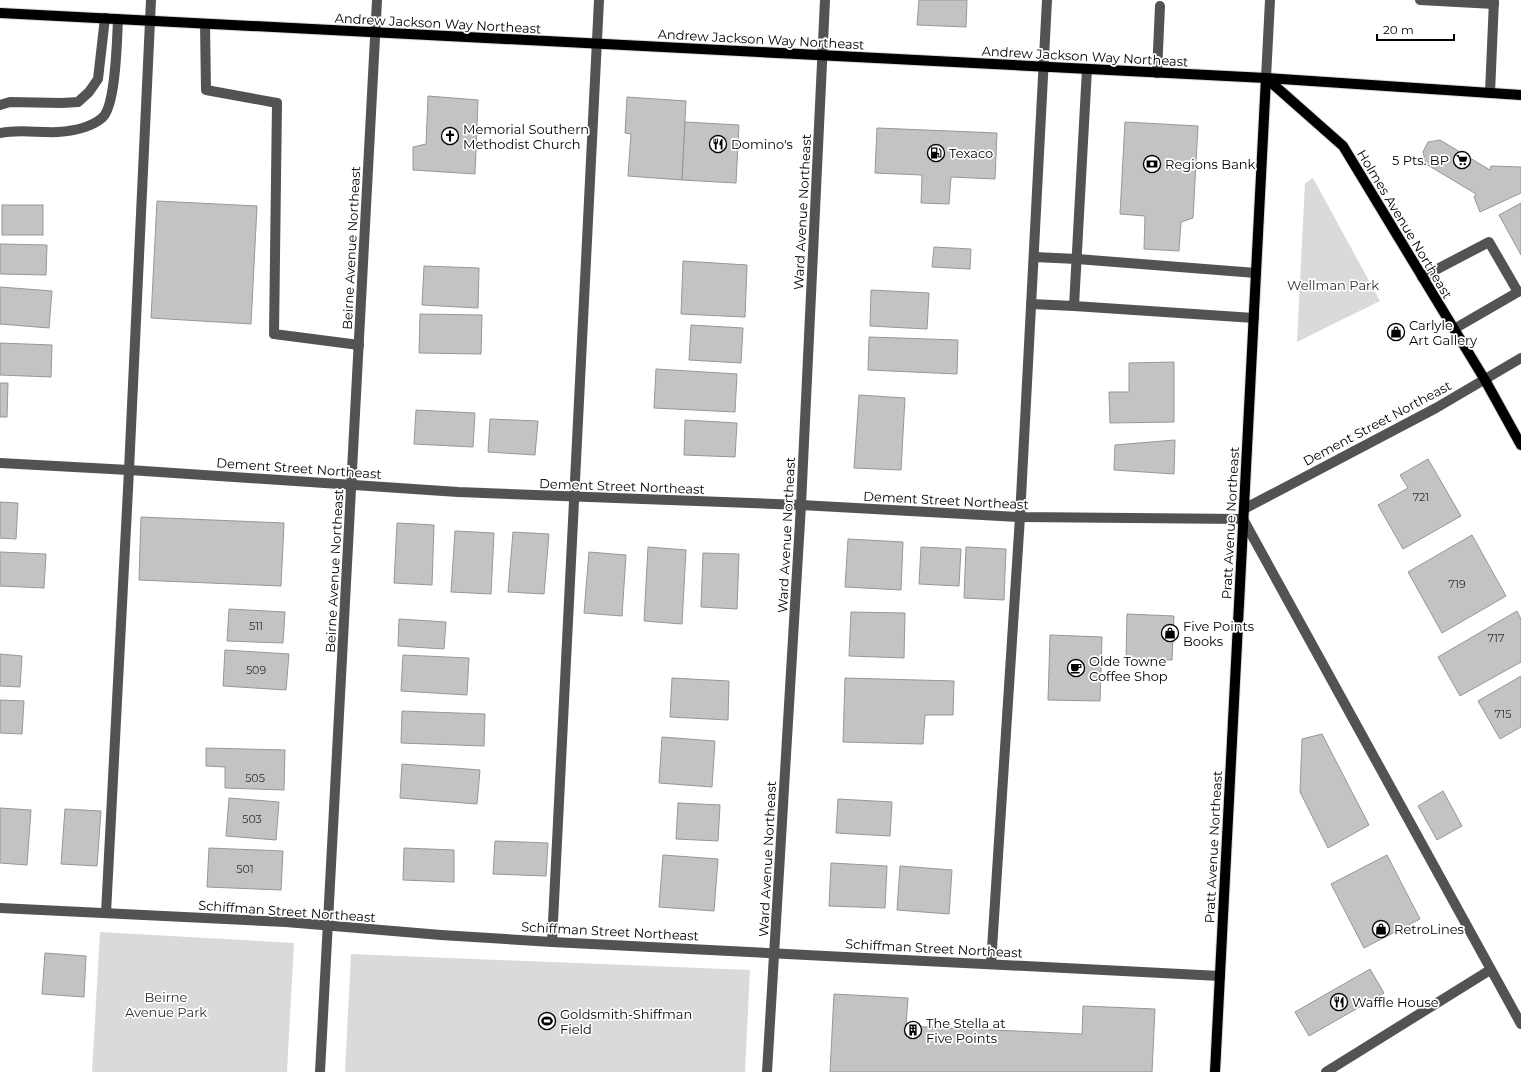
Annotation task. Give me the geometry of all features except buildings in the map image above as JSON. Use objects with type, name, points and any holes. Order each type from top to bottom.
[{"type":"main road","name":"Andrew Jackson Way Northeast","points":[[0,13],[1266,78],[1521,95]]},
{"type":"main road","name":"Pratt Avenue Northeast","points":[[1215,1072],[1266,78]]},
{"type":"main road","name":"Holmes Avenue Northeast","points":[[1266,78],[1343,146],[1485,380],[1521,445]]},
{"type":"street","points":[[106,914],[151,0]]},
{"type":"street","name":"Beirne Avenue Northeast","points":[[320,1072],[377,0]]},
{"type":"street","points":[[552,942],[599,0]]},
{"type":"street","name":"Ward Avenue Northeast","points":[[767,1072],[801,505],[825,0]]},
{"type":"street","points":[[991,964],[1020,517],[1047,0]]},
{"type":"street","name":"Pratt Avenue Northeast","points":[[1266,78],[1270,0]]},
{"type":"street","points":[[1420,0],[1494,2],[1490,93]]},
{"type":"street","points":[[1157,73],[1160,6]]},
{"type":"street","points":[[0,105],[10,102],[78,102],[89,92],[98,79],[105,18]]},
{"type":"street","points":[[0,133],[12,130],[59,132],[86,127],[103,117],[111,97],[115,71],[118,19]]},
{"type":"street","points":[[205,24],[206,90],[277,103],[274,334],[359,345]]},
{"type":"street","points":[[1074,306],[1087,69]]},
{"type":"street","points":[[1422,277],[1489,242],[1518,292],[1454,329]]},
{"type":"street","points":[[1034,257],[1256,273]]},
{"type":"street","points":[[1031,304],[1254,318]]},
{"type":"street","name":"Dement Street Northeast","points":[[1244,508],[1436,408],[1521,358]]},
{"type":"street","name":"Dement Street Northeast","points":[[0,463],[352,484],[458,492],[801,505],[1020,517],[1243,520]]},
{"type":"street","points":[[1243,520],[1521,1024]]},
{"type":"street","name":"Schiffman Street Northeast","points":[[0,908],[286,922],[441,935],[552,942],[774,952],[1220,976]]},
{"type":"street","points":[[1326,1072],[1490,970]]},
{"type":"green space","name":"Wellman Park","points":[[1313,178],[1380,301],[1297,342],[1305,183]]},
{"type":"green space","name":"Beirne Avenue Park","points":[[100,932],[294,943],[287,1072],[92,1072]]},
{"type":"green space","name":"Goldsmith-Shiffman Field","points":[[351,954],[750,970],[745,1072],[345,1072]]},
{"type":"place","name":"Memorial Southern Methodist Church","points":[[450,136]]},
{"type":"place","name":"Domino's","points":[[718,144]]},
{"type":"place","name":"Texaco","points":[[936,153]]},
{"type":"place","name":"5 Pts. BP","points":[[1462,160]]},
{"type":"place","name":"Regions Bank","points":[[1152,164]]},
{"type":"place","name":"Carlyle Art Gallery","points":[[1396,332]]},
{"type":"place","name":"Five Points Books","points":[[1170,633]]},
{"type":"place","name":"Olde Towne Coffee Shop","points":[[1076,668]]},
{"type":"place","name":"RetroLines","points":[[1381,929]]},
{"type":"place","name":"Waffle House","points":[[1339,1002]]},
{"type":"place","name":"Goldsmith-Shiffman Field","points":[[547,1021]]},
{"type":"place","name":"The Stella at Five Points","points":[[913,1030]]}]
